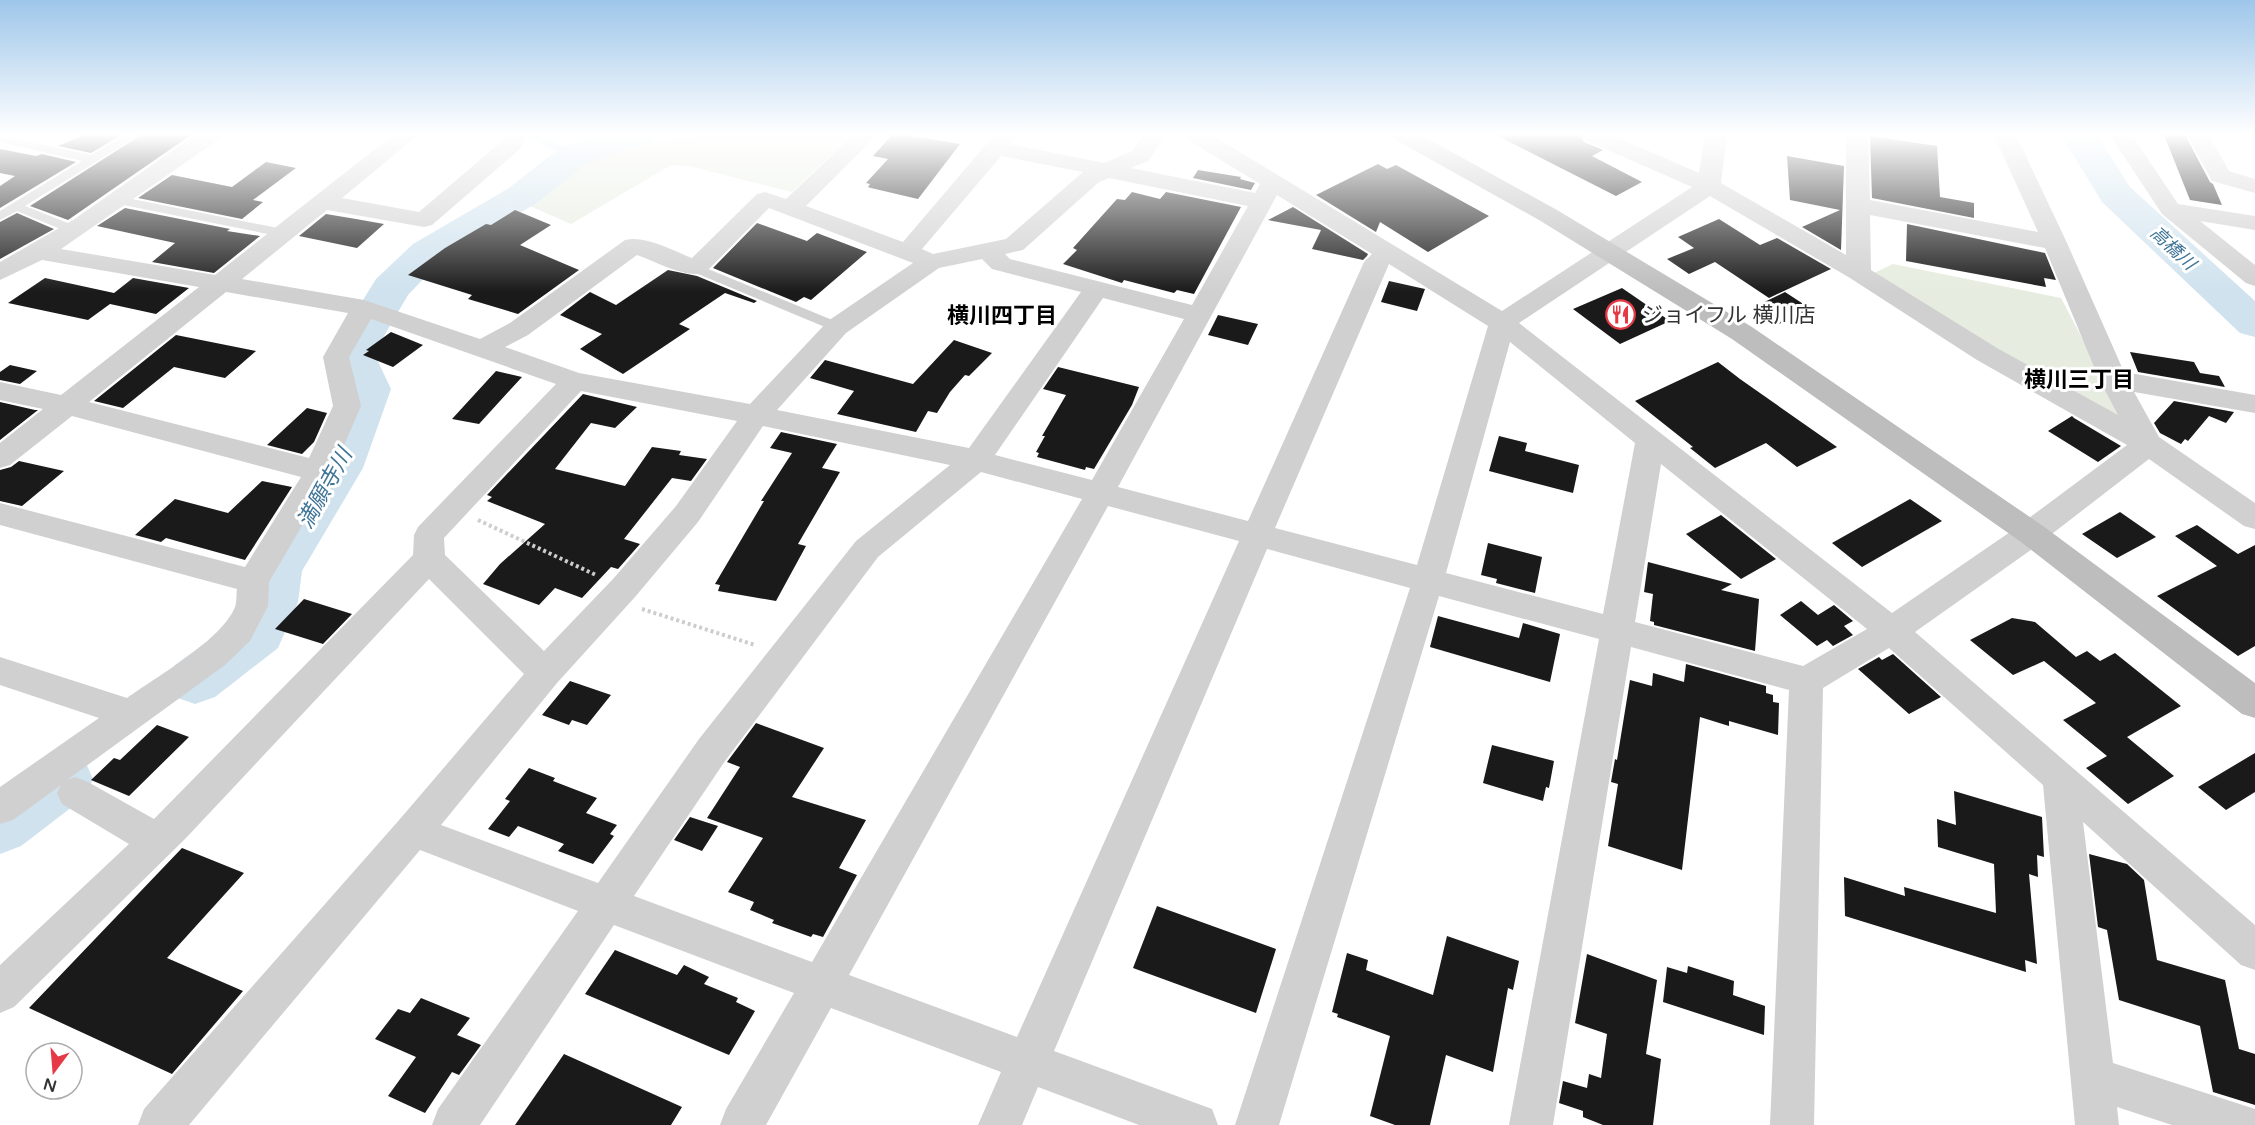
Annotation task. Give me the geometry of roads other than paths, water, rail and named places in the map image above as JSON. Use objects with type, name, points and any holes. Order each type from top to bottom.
[{"type":"street","points":[[0,272],[74,230],[135,188]]},
{"type":"street","points":[[0,458],[341,188]]},
{"type":"street","points":[[322,202],[424,220],[462,188]]},
{"type":"street","points":[[790,208],[811,188]]},
{"type":"street","points":[[160,1125],[413,831],[545,673],[618,594],[687,514],[756,415],[837,327],[919,257],[968,188]]},
{"type":"street","points":[[482,349],[519,328],[634,245],[696,268],[765,199],[919,257],[1014,245],[1079,188]]},
{"type":"street","points":[[1235,188],[1268,192]]},
{"type":"street","points":[[1262,188],[1388,254],[1502,323],[1890,630],[2255,951]]},
{"type":"street","points":[[1498,188],[1742,333],[2031,534],[2255,703]]},
{"type":"street","points":[[1257,1125],[1428,580],[1502,323],[1707,188]]},
{"type":"street","points":[[1712,188],[1859,273],[1987,354],[2148,444],[2255,518]]},
{"type":"street","points":[[1857,188],[1859,273]]},
{"type":"street","points":[[2029,188],[2113,379],[2148,444]]},
{"type":"street","points":[[2156,188],[2170,209],[2255,278]]},
{"type":"street","points":[[742,1125],[1268,192]]},
{"type":"street","points":[[1857,206],[2055,243]]},
{"type":"street","points":[[2170,209],[2255,223]]},
{"type":"street","points":[[987,250],[1001,264],[1200,315]]},
{"type":"street","points":[[38,252],[220,282],[374,311],[575,381],[976,460],[1806,681],[1846,659],[2031,534],[2148,444]]},
{"type":"street","points":[[1000,1125],[1376,262],[1388,254]]},
{"type":"street","points":[[454,1125],[712,750],[787,656],[867,549],[976,460],[1097,288]]},
{"type":"street","points":[[0,808],[213,655],[238,632],[252,606],[253,581],[318,471],[347,406],[336,357],[374,311]]},
{"type":"street","points":[[2113,379],[2254,405]]},
{"type":"street","points":[[0,993],[158,841],[429,559],[429,535],[575,381]]},
{"type":"street","points":[[0,391],[66,405],[318,471]]},
{"type":"street","points":[[1531,1125],[1650,440]]},
{"type":"street","points":[[0,513],[253,581]]},
{"type":"street","points":[[429,559],[545,673]]},
{"type":"street","points":[[0,671],[126,712]]},
{"type":"street","points":[[1792,1125],[1806,681]]},
{"type":"street","points":[[2060,778],[2097,1125]]},
{"type":"street","points":[[75,793],[158,841]]},
{"type":"street","points":[[413,831],[1196,1125]]},
{"type":"street","points":[[2092,1078],[2239,1125]]},
{"type":"lane","points":[[0,216],[45,188]]},
{"type":"lane","points":[[117,200],[283,233]]},
{"type":"lane","points":[[15,206],[74,230]]},
{"type":"lane","points":[[696,268],[837,327]]},
{"type":"waterway","name":"満願寺川","points":[[195,681],[259,633],[272,602],[277,570],[339,468],[369,389],[352,353],[391,288],[427,252],[533,188]]},
{"type":"waterway","name":"高橋川","points":[[2111,188],[2171,248],[2255,324]]},
{"type":"waterway","name":"満願寺川","points":[[0,827],[64,779]]},
{"type":"place","name":"ジョイフル 横川店","points":[[1621,315]]},
{"type":"district","name":"横川四丁目","points":[[1002,315]]},
{"type":"district","name":"横川三丁目","points":[[2079,379]]}]
